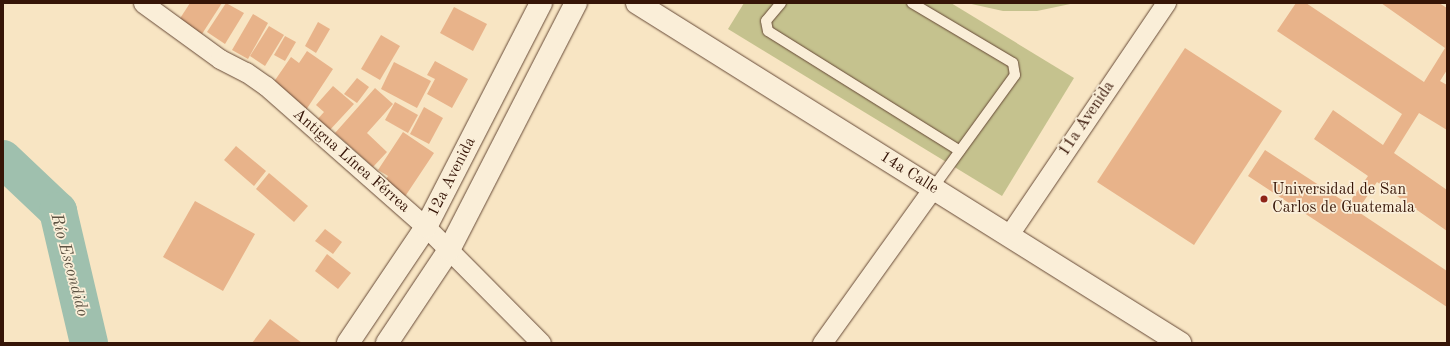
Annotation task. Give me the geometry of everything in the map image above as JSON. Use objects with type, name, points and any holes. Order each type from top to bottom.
[{"type":"main road","name":"12a Avenida","points":[[348,343],[426,227],[541,3]]},
{"type":"main road","name":"12a Avenida","points":[[387,343],[449,250],[576,3]]},
{"type":"main road","name":"14a Calle","points":[[637,3],[1180,343]]},
{"type":"street","name":"Antigua Línea Férrea","points":[[143,3],[220,59],[246,72],[266,86],[426,227],[541,343]]},
{"type":"street","name":"11a Avenida","points":[[1008,236],[1166,3]]},
{"type":"street","points":[[822,343],[933,188]]},
{"type":"lane","points":[[782,3],[766,21],[768,31],[960,151]]},
{"type":"lane","points":[[912,3],[1013,63],[1015,75],[933,188]]},
{"type":"shaded area","points":[[744,3],[951,3],[1074,78],[1002,196],[728,29]]},
{"type":"shaded area","points":[[967,3],[1075,3],[1037,11],[1003,11]]},
{"type":"building","points":[[190,3],[222,3],[202,34],[179,20]]},
{"type":"building","points":[[226,3],[244,13],[225,44],[207,32]]},
{"type":"building","points":[[1296,3],[1306,3],[1424,82],[1445,48],[1381,3],[1439,3],[1447,8],[1447,70],[1440,81],[1447,85],[1447,130],[1419,113],[1394,153],[1447,190],[1447,231],[1377,182],[1357,211],[1447,271],[1447,307],[1248,176],[1265,150],[1348,204],[1368,176],[1314,139],[1333,110],[1383,145],[1402,114],[1277,31]]},
{"type":"building","points":[[454,7],[487,24],[473,51],[440,33]]},
{"type":"building","points":[[253,14],[268,23],[248,59],[232,50]]},
{"type":"building","points":[[318,22],[330,29],[316,53],[305,46]]},
{"type":"building","points":[[269,26],[284,35],[265,66],[250,56]]},
{"type":"building","points":[[381,35],[400,46],[380,80],[361,69]]},
{"type":"building","points":[[285,36],[296,42],[285,61],[274,55]]},
{"type":"building","points":[[1185,48],[1282,111],[1194,245],[1097,182]]},
{"type":"building","points":[[307,51],[333,69],[306,110],[271,86],[291,57],[299,63]]},
{"type":"building","points":[[435,61],[468,79],[452,108],[427,94],[435,79],[427,75]]},
{"type":"building","points":[[394,62],[431,81],[417,108],[381,89]]},
{"type":"building","points":[[357,78],[369,87],[357,103],[344,94]]},
{"type":"building","points":[[333,86],[354,104],[328,132],[316,121],[324,112],[316,105]]},
{"type":"building","points":[[375,88],[393,104],[367,133],[387,152],[373,167],[335,133]]},
{"type":"building","points":[[395,102],[418,115],[408,133],[385,120]]},
{"type":"building","points":[[424,107],[443,118],[429,144],[410,134]]},
{"type":"building","points":[[403,132],[434,153],[404,198],[383,184],[388,176],[378,170]]},
{"type":"building","points":[[236,146],[266,171],[254,186],[224,160]]},
{"type":"building","points":[[269,173],[308,206],[294,222],[256,189]]},
{"type":"building","points":[[195,201],[255,234],[223,291],[163,257]]},
{"type":"building","points":[[325,229],[342,242],[333,254],[315,241]]},
{"type":"building","points":[[327,254],[351,273],[338,289],[315,271]]},
{"type":"building","points":[[270,319],[302,343],[252,343]]},
{"type":"waterway","name":"Río Escondido","points":[[3,159],[58,211],[89,343]]},
{"type":"place","name":"Universidad de San Carlos de Guatemala","points":[[1264,199]]}]
